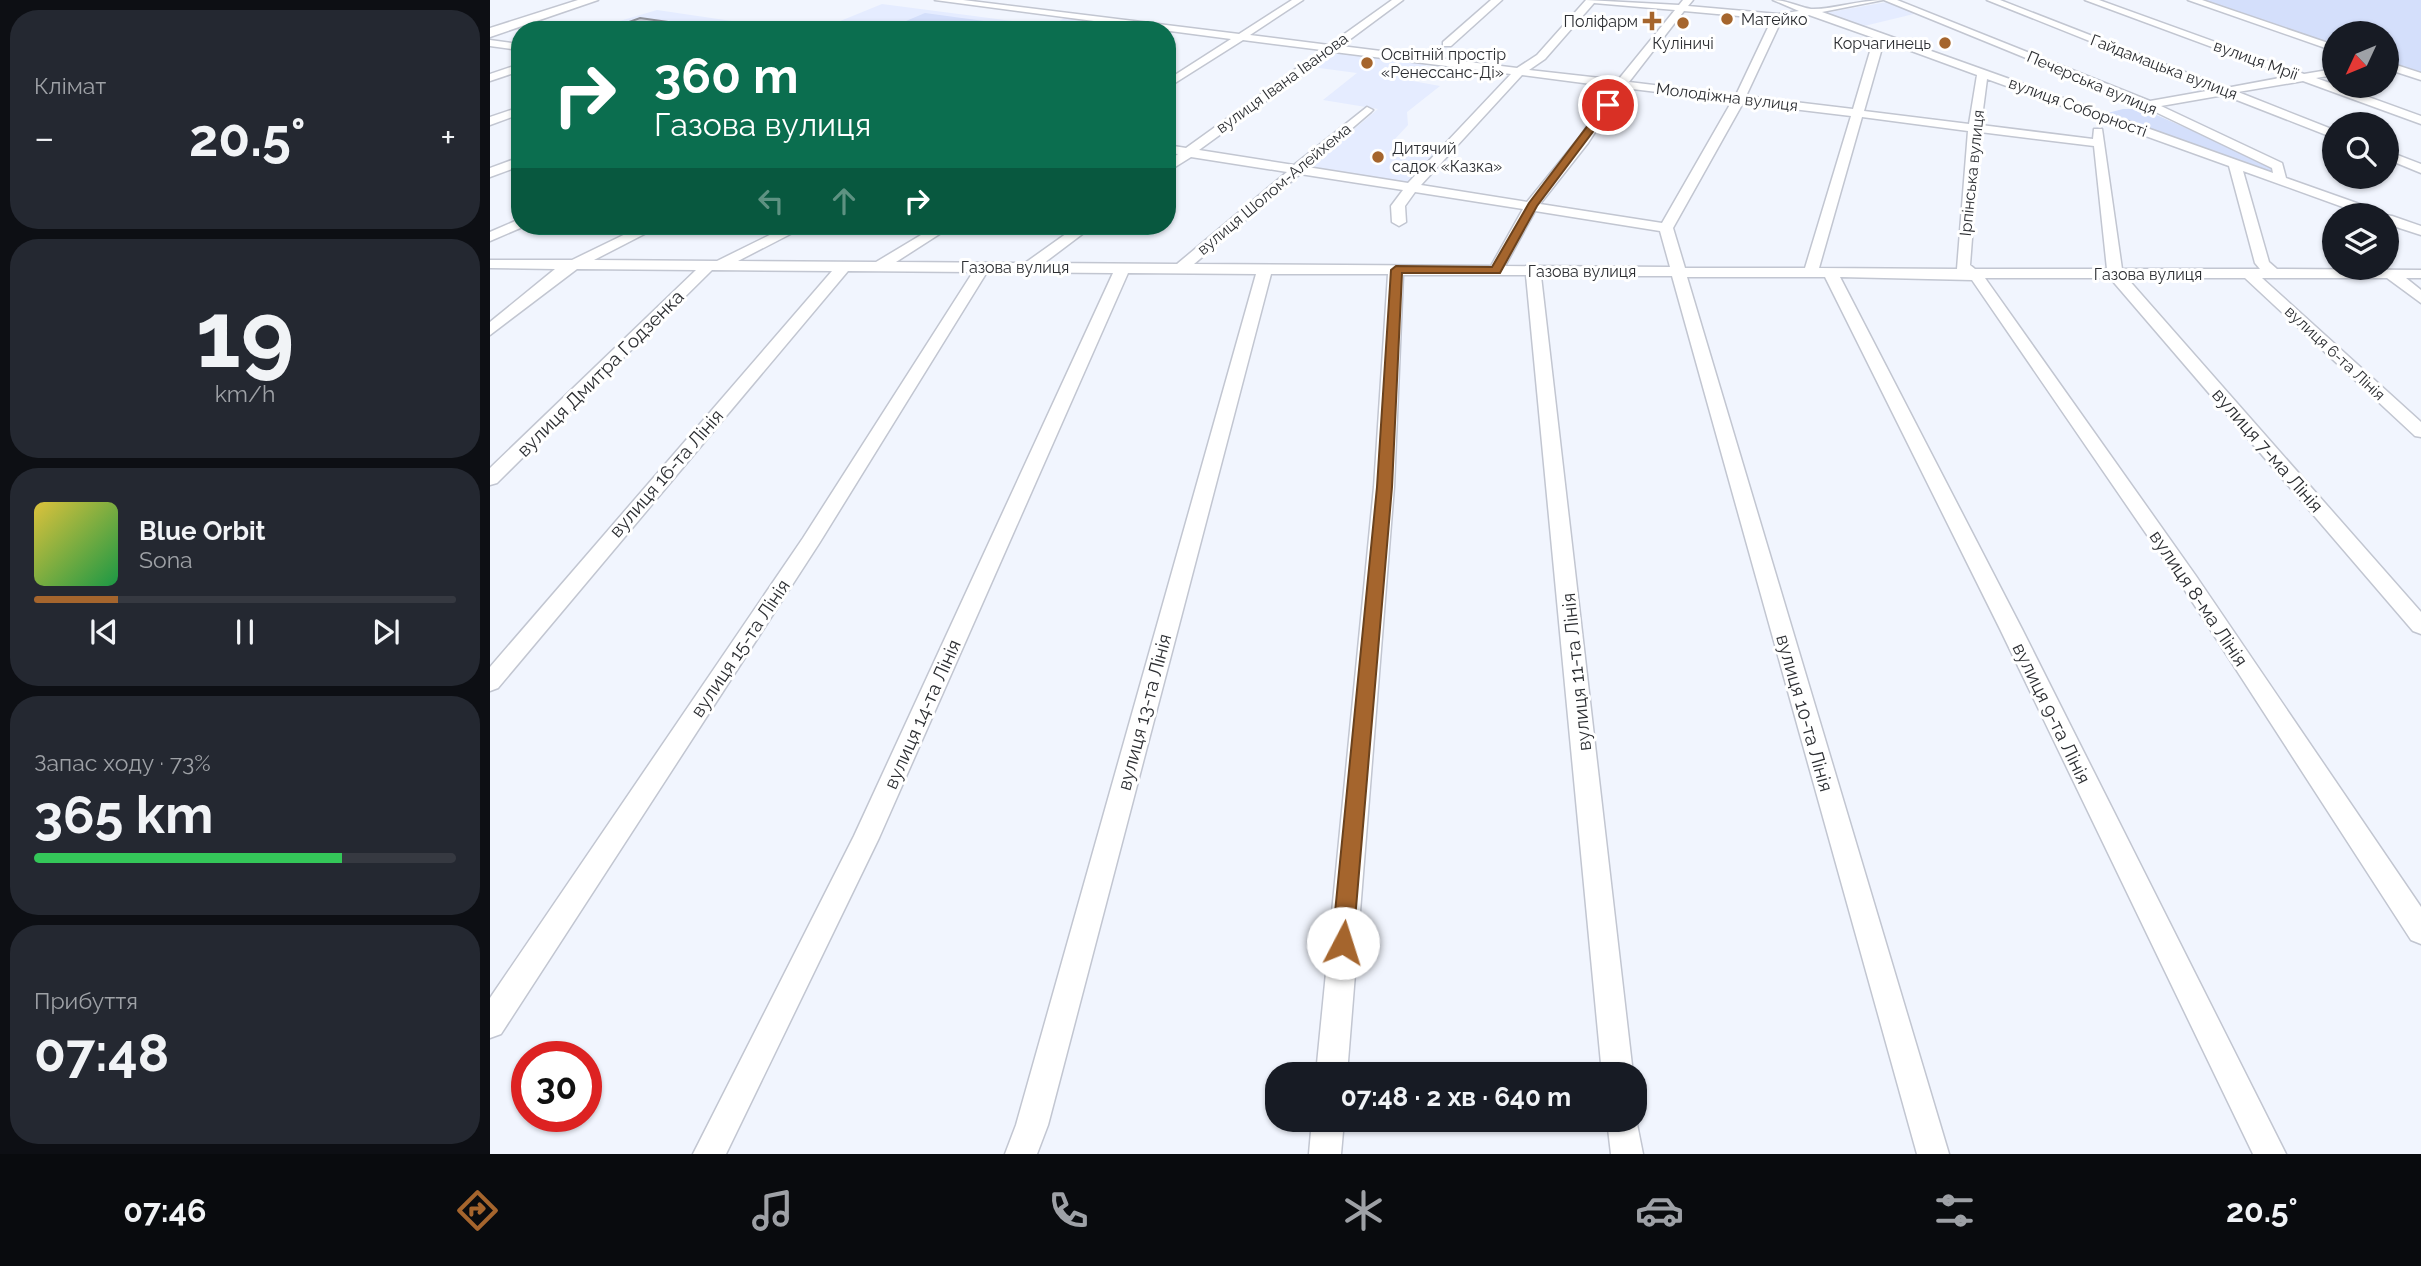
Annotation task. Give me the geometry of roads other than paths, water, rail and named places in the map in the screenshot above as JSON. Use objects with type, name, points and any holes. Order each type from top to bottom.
[{"type":"street","points":[[526,21],[590,0]]},
{"type":"street","name":"Молодіжна вулиця","points":[[940,0],[1110,21]]},
{"type":"street","points":[[1032,12],[1056,0]]},
{"type":"street","points":[[1176,79],[1298,0]]},
{"type":"street","name":"вулиця Івана Іванова","points":[[1176,161],[1398,0]]},
{"type":"street","points":[[1447,44],[1497,0]]},
{"type":"street","points":[[1399,222],[1398,206],[1411,188],[1520,71],[1541,57],[1593,0],[1685,4],[1778,18],[1878,0]]},
{"type":"street","name":"вулиця Соборності","points":[[1778,0],[2343,203]]},
{"type":"street","name":"Печерська вулиця","points":[[1889,0],[2147,105],[2278,166],[2280,181]]},
{"type":"street","name":"Гайдамацька вулиця","points":[[1992,0],[2322,129]]},
{"type":"street","name":"вулиця Мрії","points":[[2090,0],[2421,120]]},
{"type":"street","points":[[2193,0],[2322,44]]},
{"type":"street","points":[[1496,270],[1532,205],[1584,140],[1621,84],[1685,4]]},
{"type":"street","points":[[1176,150],[1666,228],[1740,98],[1778,18]]},
{"type":"street","points":[[490,33],[511,26]]},
{"type":"street","name":"Молодіжна вулиця","points":[[1176,29],[2097,143]]},
{"type":"street","points":[[1821,273],[1855,113],[1880,36]]},
{"type":"street","points":[[490,43],[511,46]]},
{"type":"street","points":[[2399,69],[2421,77]]},
{"type":"street","points":[[490,78],[511,70]]},
{"type":"street","name":"Ірпінська вулиця","points":[[1968,271],[1963,267],[1975,128],[1983,72]]},
{"type":"street","points":[[2115,274],[2097,143],[2096,114],[2114,106],[2147,105],[2322,74]]},
{"type":"street","name":"вулиця Шолом-Алейхема","points":[[1181,268],[1367,110]]},
{"type":"street","points":[[490,121],[511,113]]},
{"type":"street","points":[[2399,160],[2421,169]]},
{"type":"street","points":[[490,173],[511,164]]},
{"type":"street","points":[[2235,165],[2262,263],[2272,273]]},
{"type":"street","points":[[2399,223],[2421,231]]},
{"type":"street","points":[[490,237],[511,227]]},
{"type":"street","name":"вулиця 10-та Лінія","points":[[1666,228],[1933,1154]]},
{"type":"street","points":[[490,330],[562,271],[635,235]]},
{"type":"street","points":[[713,265],[779,235]]},
{"type":"street","points":[[880,266],[930,235]]},
{"type":"street","points":[[1029,267],[1073,235]]},
{"type":"street","name":"Газова вулиця","points":[[490,264],[1821,273],[1968,271],[2322,273]]},
{"type":"street","name":"вулиця Дмитра Годзенка","points":[[490,480],[713,265]]},
{"type":"street","name":"вулиця 16-та Лінія","points":[[490,682],[844,266]]},
{"type":"street","name":"вулиця 15-та Лінія","points":[[490,1024],[810,542],[983,267]]},
{"type":"street","name":"вулиця 14-та Лінія","points":[[709,1154],[866,838],[1123,268]]},
{"type":"street","name":"вулиця 13-та Лінія","points":[[1021,1154],[1032,1125],[1265,269]]},
{"type":"street","points":[[1333,1062],[1384,487],[1396,270]]},
{"type":"street","name":"вулиця 11-та Лінія","points":[[1533,270],[1618,1062]]},
{"type":"street","name":"вулиця 8-ма Лінія","points":[[1968,271],[1977,277],[2189,581],[2421,931]]},
{"type":"street","name":"вулиця 9-та Лінія","points":[[1821,273],[2011,629],[2270,1154]]},
{"type":"street","name":"вулиця 7-ма Лінія","points":[[2115,274],[2421,626]]},
{"type":"street","name":"вулиця 6-та Лінія","points":[[2249,274],[2421,432]]},
{"type":"street","name":"Газова вулиця","points":[[2399,274],[2421,274]]},
{"type":"street","points":[[2398,280],[2421,298]]},
{"type":"street","points":[[1325,1154],[1327,1132]]},
{"type":"street","points":[[1624,1132],[1627,1154]]},
{"type":"place","name":"Матейко","points":[[1727,19]]},
{"type":"place","name":"Поліфарм","points":[[1652,21]]},
{"type":"place","name":"Куліничі","points":[[1683,23]]},
{"type":"place","name":"Корчагинець","points":[[1945,43]]},
{"type":"place","name":"Освітній простір «Ренессанс-Ді»","points":[[1367,63]]},
{"type":"place","name":"Дитячий садок «Казка»","points":[[1378,157]]}]
